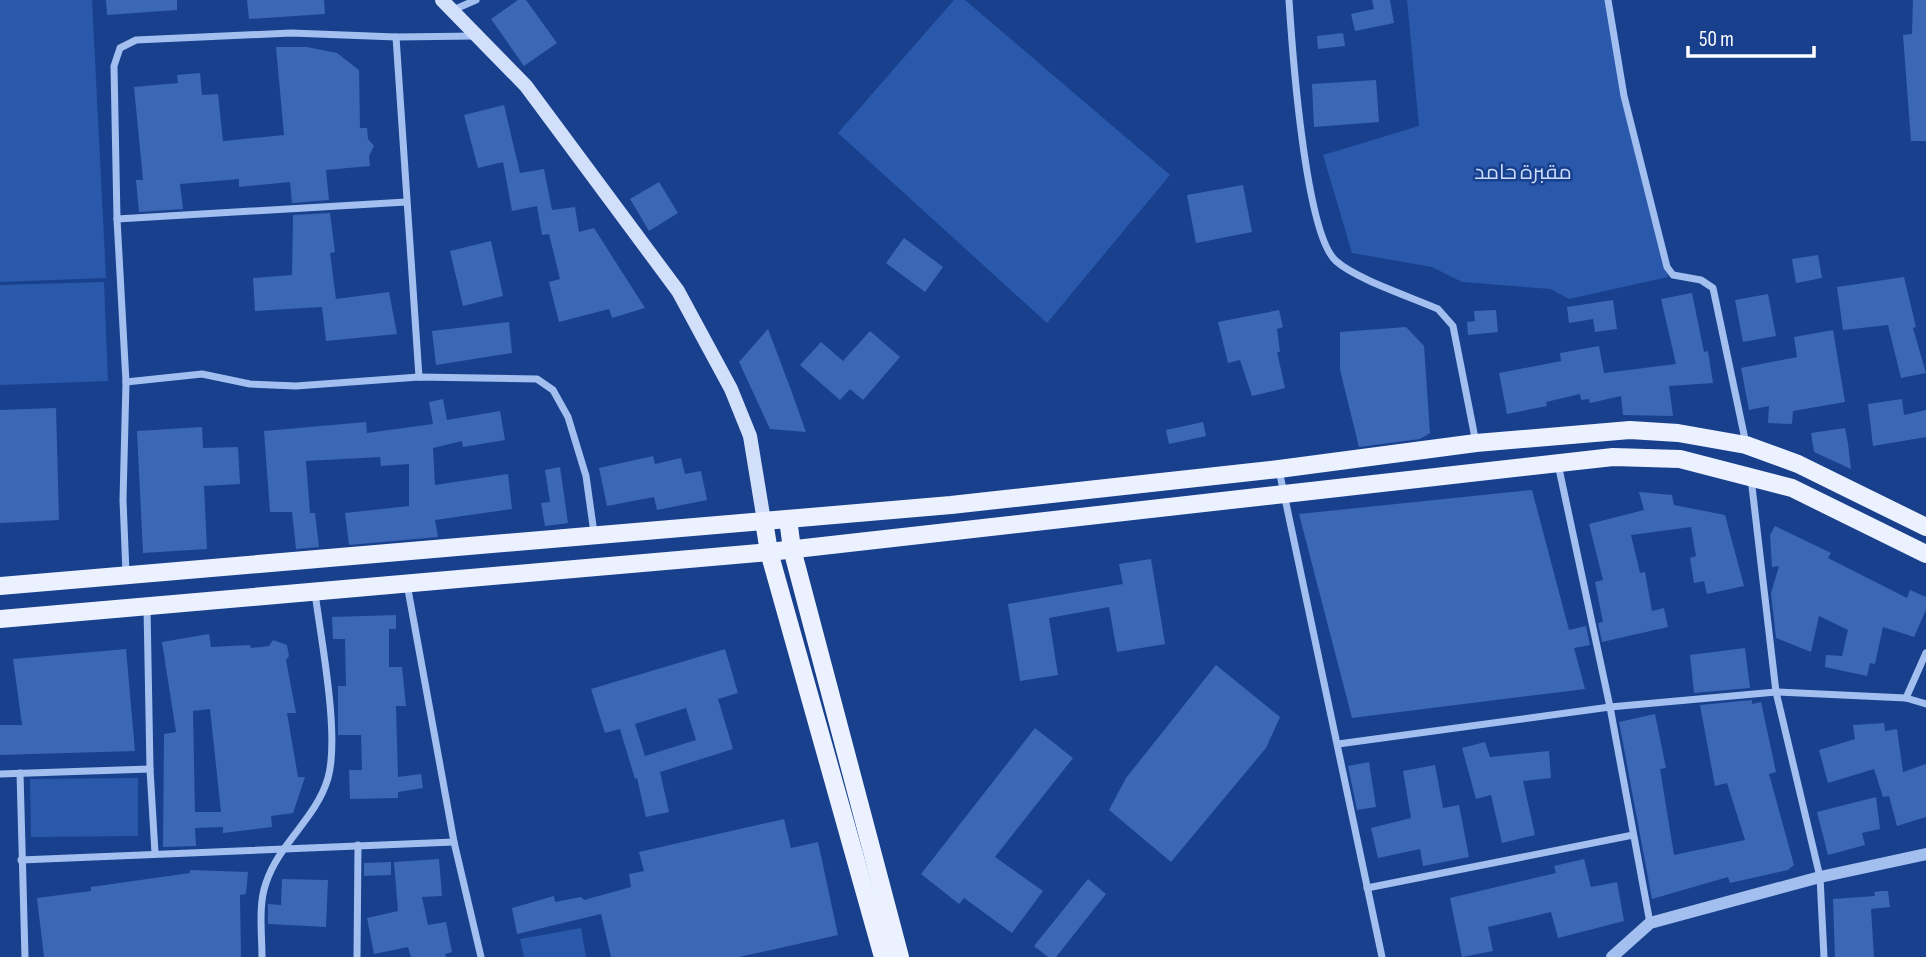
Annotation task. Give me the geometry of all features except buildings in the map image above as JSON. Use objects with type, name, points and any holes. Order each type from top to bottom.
[{"type":"main road","points":[[447,5],[479,35],[559,126],[678,291],[731,389],[750,436],[769,552],[883,957]]},
{"type":"main road","points":[[0,586],[594,533],[764,522],[951,505],[1279,470],[1476,443],[1630,430],[1678,433],[1746,445],[1798,464],[1926,527]]},
{"type":"main road","points":[[0,619],[769,552],[1613,457],[1671,458],[1793,488],[1926,554]]},
{"type":"main road","points":[[788,519],[792,549],[900,957]]},
{"type":"street","points":[[447,5],[476,0]]},
{"type":"street","points":[[1289,0],[1305,160],[1323,240],[1329,254],[1346,268],[1438,309],[1449,318],[1453,326],[1476,443]]},
{"type":"street","points":[[1608,0],[1624,96],[1667,267],[1673,275],[1701,280],[1713,288],[1746,445]]},
{"type":"street","points":[[126,573],[123,500],[126,382],[117,219],[114,66],[120,48],[136,40],[291,33],[396,37],[479,35]]},
{"type":"street","points":[[396,37],[419,377]]},
{"type":"street","points":[[117,219],[406,202]]},
{"type":"street","points":[[126,382],[202,374],[250,384],[296,386],[419,377],[537,379],[548,384],[568,417],[586,476],[594,533]]},
{"type":"street","points":[[1558,463],[1610,707],[1650,923]]},
{"type":"street","points":[[1279,470],[1382,957]]},
{"type":"street","points":[[1751,476],[1776,692],[1820,877],[1824,957]]},
{"type":"street","points":[[407,584],[454,842],[481,957]]},
{"type":"street","points":[[262,957],[262,896],[266,881],[284,848],[313,811],[331,763],[328,698],[315,592]]},
{"type":"street","points":[[147,607],[149,769],[155,853]]},
{"type":"street","points":[[1906,698],[1926,653]]},
{"type":"street","points":[[1338,744],[1610,707],[1776,692],[1906,698],[1926,704]]},
{"type":"street","points":[[0,774],[149,769]]},
{"type":"street","points":[[20,773],[25,957]]},
{"type":"street","points":[[1367,888],[1633,835]]},
{"type":"street","points":[[21,860],[454,842]]},
{"type":"street","points":[[357,957],[358,845]]},
{"type":"street","points":[[1617,955],[1650,923],[1820,877],[1926,854]]},
{"type":"green space","points":[[0,0],[92,0],[106,278],[0,282]]},
{"type":"green space","points":[[954,0],[965,0],[1170,175],[1047,323],[838,133]]},
{"type":"green space","name":"مقبرة حامد","points":[[1407,0],[1608,0],[1620,87],[1668,277],[1569,299],[1551,289],[1462,282],[1432,267],[1352,253],[1323,155],[1419,126]]},
{"type":"green space","points":[[104,282],[108,381],[0,385],[0,285]]},
{"type":"green space","points":[[138,778],[138,836],[31,837],[30,779]]},
{"type":"green space","points":[[581,928],[586,957],[524,957],[520,939]]}]
